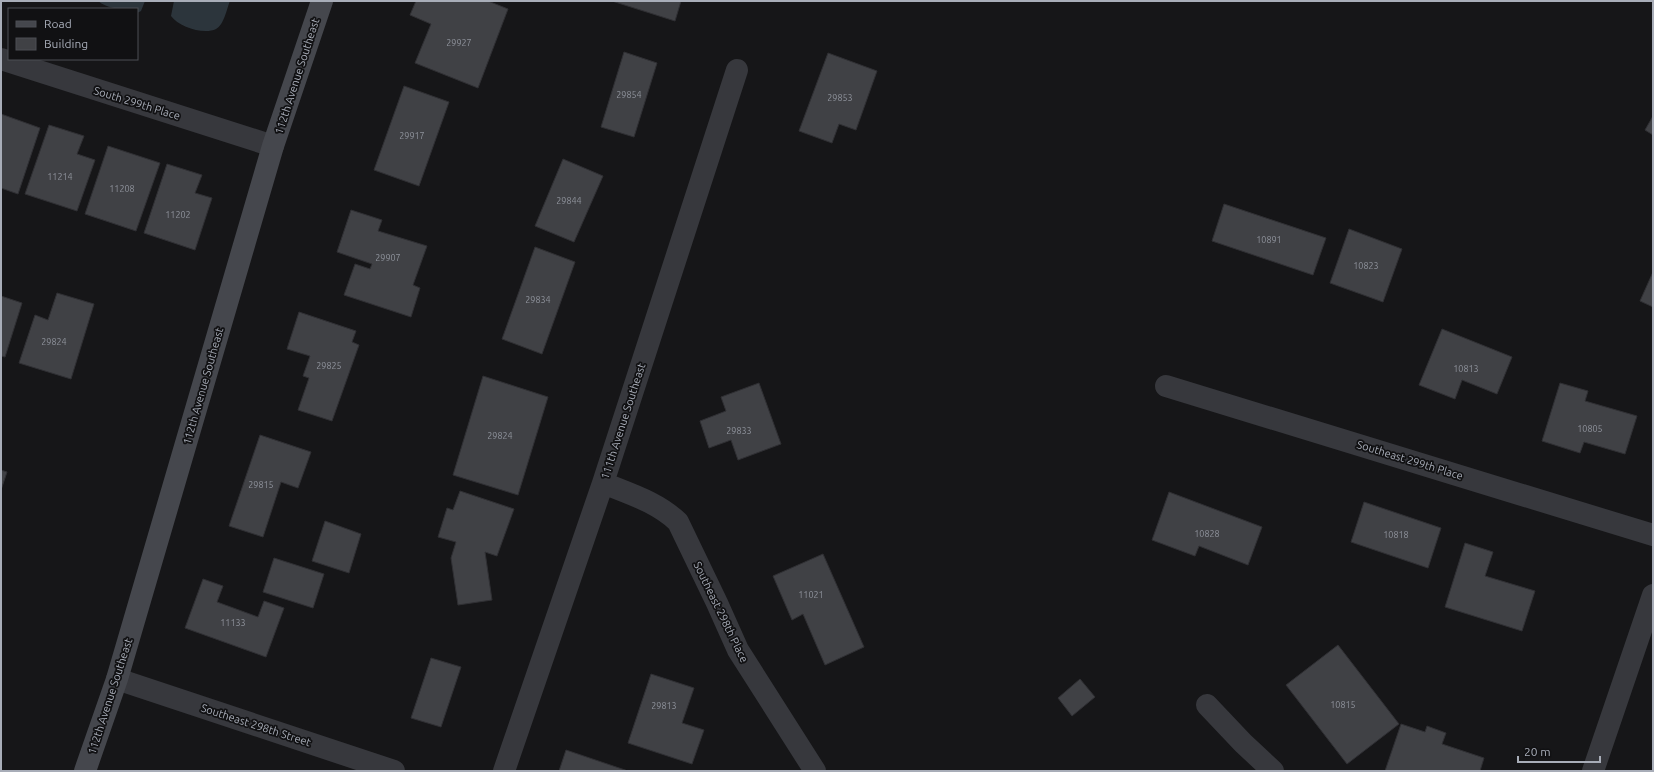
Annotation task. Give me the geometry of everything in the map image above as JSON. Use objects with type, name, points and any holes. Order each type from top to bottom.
[{"type":"street","name":"112th Avenue Southeast","points":[[85,771],[117,679],[274,146],[322,1]]},
{"type":"street","name":"South 299th Place","points":[[1,59],[274,146]]},
{"type":"street","name":"111th Avenue Southeast","points":[[504,771],[603,483],[737,70]]},
{"type":"street","name":"Southeast 299th Place","points":[[1166,386],[1653,535]]},
{"type":"street","name":"Southeast 298th Place","points":[[603,483],[651,502],[667,512],[678,522],[738,650],[815,771]]},
{"type":"street","points":[[1593,771],[1653,596]]},
{"type":"street","name":"Southeast 298th Street","points":[[117,679],[394,771]]},
{"type":"street","points":[[1208,705],[1243,743],[1273,771]]},
{"type":"shaded area","points":[[98,1],[145,1],[141,11],[138,12],[138,8],[116,8],[102,4]]},
{"type":"shaded area","points":[[174,1],[230,1],[219,27],[211,31],[205,31],[186,27],[175,20],[171,16]]},
{"type":"building","points":[[416,1],[488,1],[508,9],[478,88],[415,63],[431,24],[410,15]]},
{"type":"building","points":[[612,1],[681,1],[675,21]]},
{"type":"building","points":[[624,52],[657,63],[634,137],[601,127]]},
{"type":"building","points":[[828,53],[877,71],[856,130],[839,124],[832,143],[799,131]]},
{"type":"building","points":[[404,86],[449,102],[419,186],[374,170]]},
{"type":"building","points":[[1,114],[40,128],[18,194],[1,188]]},
{"type":"building","points":[[1653,116],[1653,135],[1645,130]]},
{"type":"building","points":[[49,125],[84,136],[77,154],[95,160],[77,211],[25,194]]},
{"type":"building","points":[[108,146],[160,163],[136,231],[85,214]]},
{"type":"building","points":[[563,159],[603,176],[574,242],[535,226]]},
{"type":"building","points":[[167,164],[202,175],[195,193],[212,198],[195,250],[144,233]]},
{"type":"building","points":[[1224,204],[1326,238],[1313,275],[1212,241]]},
{"type":"building","points":[[351,210],[382,220],[378,231],[427,246],[413,285],[420,288],[411,317],[344,295],[355,264],[370,269],[372,264],[337,252]]},
{"type":"building","points":[[1349,229],[1402,249],[1383,302],[1330,283]]},
{"type":"building","points":[[535,247],[575,262],[542,354],[502,339]]},
{"type":"building","points":[[1653,272],[1653,307],[1640,301]]},
{"type":"building","points":[[57,293],[94,304],[71,379],[19,363],[35,315],[48,320]]},
{"type":"building","points":[[1,296],[22,303],[5,357],[1,356]]},
{"type":"building","points":[[299,312],[356,331],[352,342],[359,345],[332,421],[298,410],[309,378],[303,376],[310,356],[287,349]]},
{"type":"building","points":[[1442,329],[1512,357],[1497,394],[1462,380],[1455,399],[1419,385]]},
{"type":"building","points":[[483,376],[548,397],[518,495],[453,475]]},
{"type":"building","points":[[759,383],[781,444],[738,460],[731,440],[709,448],[700,421],[726,411],[721,397]]},
{"type":"building","points":[[1560,383],[1588,391],[1585,401],[1637,416],[1625,454],[1584,442],[1580,453],[1542,441]]},
{"type":"building","points":[[260,435],[311,452],[298,488],[281,482],[263,537],[229,526]]},
{"type":"building","points":[[1,470],[7,472],[1,490]]},
{"type":"building","points":[[460,491],[514,509],[497,556],[485,552],[492,600],[458,605],[451,558],[456,542],[438,537],[447,508],[453,510]]},
{"type":"building","points":[[1169,492],[1262,527],[1248,565],[1199,546],[1195,556],[1152,540]]},
{"type":"building","points":[[1364,502],[1441,528],[1428,568],[1351,542]]},
{"type":"building","points":[[325,521],[361,534],[349,573],[312,561]]},
{"type":"building","points":[[1465,543],[1493,552],[1485,576],[1535,591],[1522,631],[1445,607]]},
{"type":"building","points":[[823,554],[864,647],[825,665],[803,614],[792,620],[773,576]]},
{"type":"building","points":[[274,558],[324,574],[313,608],[263,592]]},
{"type":"building","points":[[203,579],[223,586],[217,602],[258,617],[264,601],[284,608],[266,657],[185,628]]},
{"type":"building","points":[[1338,645],[1399,724],[1347,764],[1286,685]]},
{"type":"building","points":[[431,658],[461,667],[441,727],[411,718]]},
{"type":"building","points":[[651,674],[694,688],[682,723],[704,730],[692,764],[628,743]]},
{"type":"building","points":[[1080,679],[1095,697],[1072,716],[1058,698]]},
{"type":"building","points":[[1401,724],[1425,732],[1427,726],[1446,733],[1442,744],[1484,758],[1480,771],[1385,771]]},
{"type":"building","points":[[566,750],[628,771],[559,771]]}]
